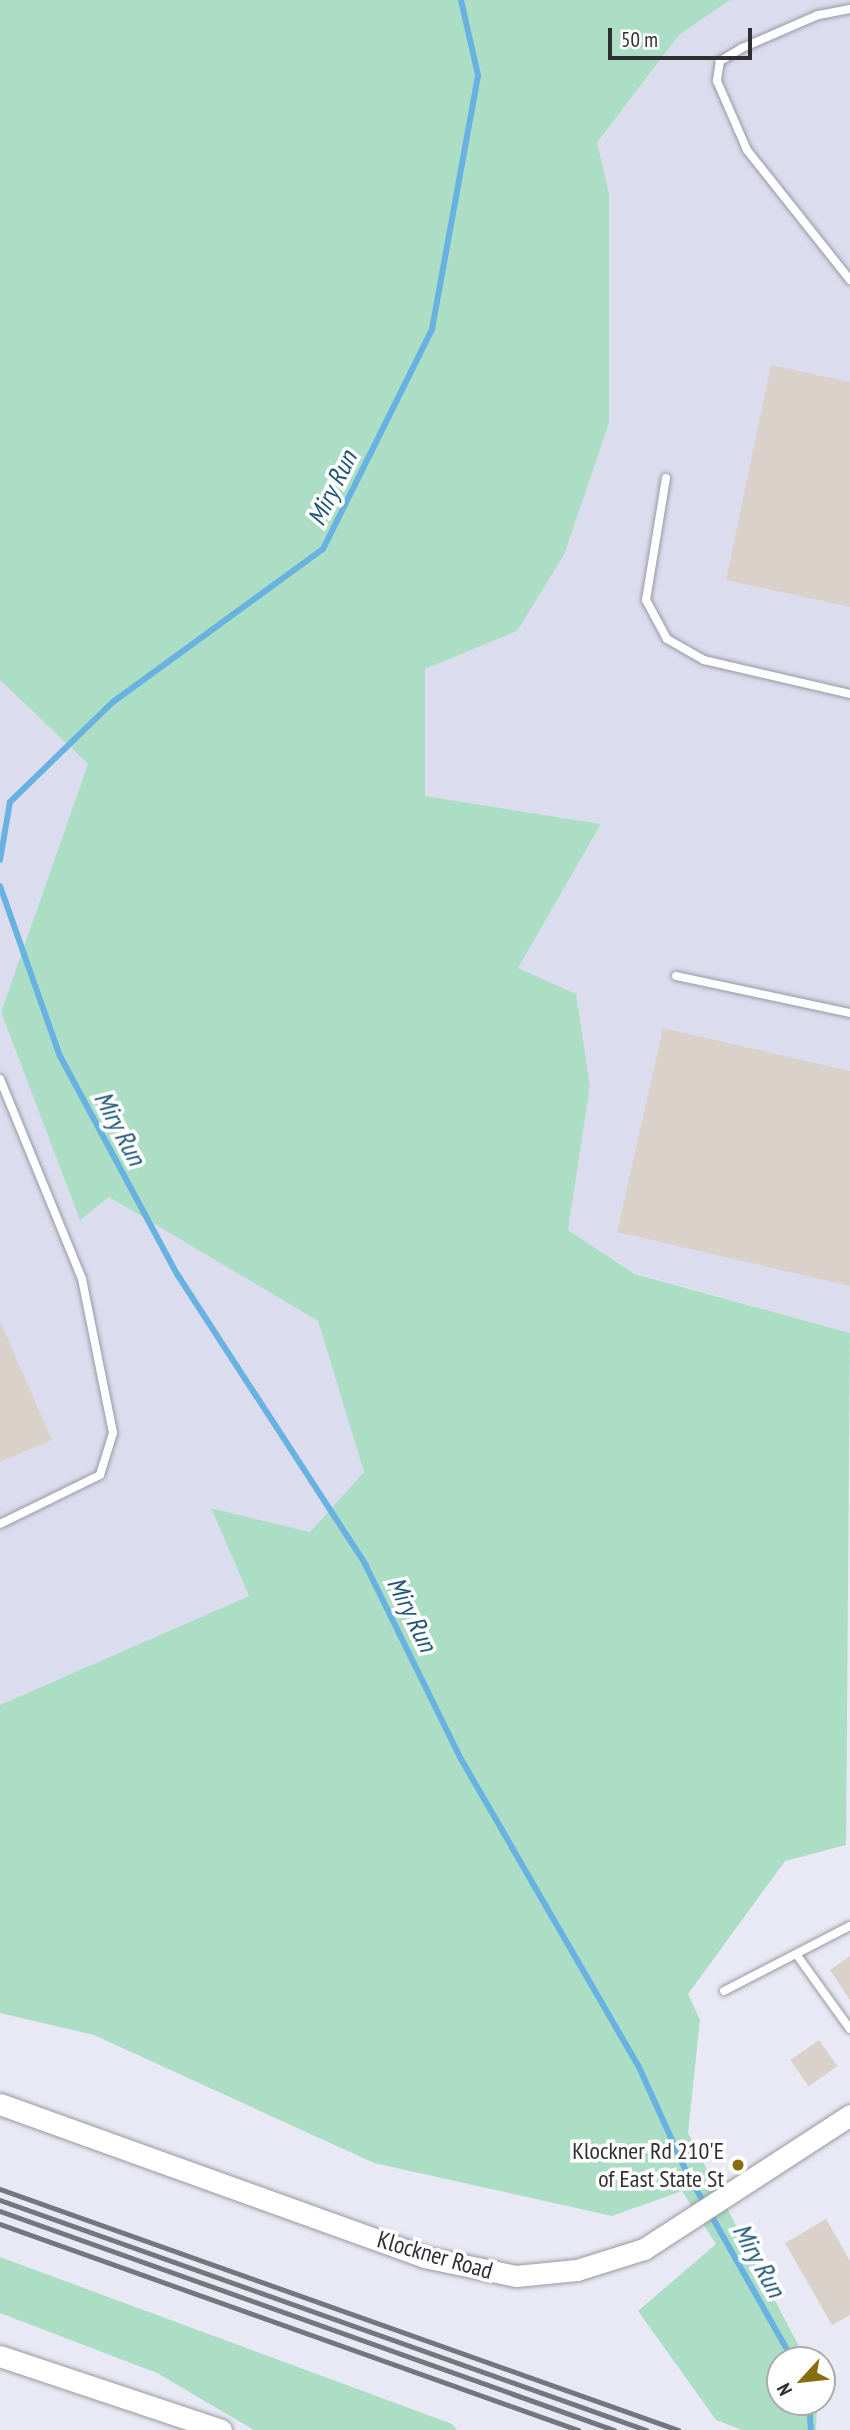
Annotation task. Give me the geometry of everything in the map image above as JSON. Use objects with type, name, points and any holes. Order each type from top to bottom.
[{"type":"main road","name":"Klockner Road","points":[[0,2104],[424,2257],[485,2273],[576,2270],[680,2229],[850,2115]]},
{"type":"main road","points":[[0,2356],[221,2430]]},
{"type":"lane","points":[[850,9],[818,15],[743,48],[720,61],[718,81],[747,150],[850,280]]},
{"type":"lane","points":[[666,478],[646,600],[667,639],[704,660],[850,694]]},
{"type":"lane","points":[[676,976],[850,1013]]},
{"type":"lane","points":[[0,1079],[82,1279],[113,1433],[100,1475],[0,1524]]},
{"type":"lane","points":[[724,1991],[799,1958],[850,1926]]},
{"type":"lane","points":[[799,1958],[850,2029]]},
{"type":"shaded area","points":[[730,0],[850,0],[850,1333],[635,1273],[568,1230],[590,1086],[518,968],[601,824],[425,796],[425,669],[517,631],[609,423],[609,193],[597,144],[679,35]]},
{"type":"shaded area","points":[[0,680],[88,764],[1,1012],[80,1219],[109,1197],[318,1321],[364,1472],[310,1532],[211,1508],[249,1596],[0,1705]]},
{"type":"green space","points":[[0,0],[730,0],[679,35],[597,143],[609,193],[609,423],[564,555],[517,631],[425,669],[425,796],[601,824],[518,968],[576,994],[590,1086],[568,1230],[635,1274],[850,1333],[846,1845],[785,1861],[688,1994],[700,2020],[688,2133],[799,2346],[766,2346],[766,2416],[816,2416],[816,2430],[742,2430],[716,2420],[638,2311],[716,2244],[682,2191],[612,2216],[374,2163],[94,2035],[0,2013],[0,1705],[249,1596],[211,1508],[310,1532],[364,1472],[318,1321],[109,1197],[80,1220],[1,1012],[88,764],[0,680]]},
{"type":"green space","points":[[0,2257],[452,2424],[457,2430],[254,2430],[157,2373],[0,2313]]},
{"type":"building","points":[[771,365],[850,382],[850,607],[726,580]]},
{"type":"building","points":[[663,1028],[850,1071],[850,1286],[617,1232]]},
{"type":"building","points":[[0,1321],[52,1440],[0,1462]]},
{"type":"building","points":[[850,1956],[850,2000],[830,1970]]},
{"type":"building","points":[[819,2040],[837,2066],[809,2086],[790,2060]]},
{"type":"building","points":[[826,2219],[850,2261],[850,2315],[832,2325],[785,2243]]},
{"type":"waterway","name":"Miry Run","points":[[0,860],[10,802],[113,702],[323,549],[432,329],[478,75],[461,0]]},
{"type":"waterway","name":"Miry Run","points":[[0,886],[60,1056],[177,1274],[365,1564],[461,1759],[638,2065],[686,2171],[785,2346]]},
{"type":"waterway","name":"Miry Run","points":[[810,2416],[811,2430]]},
{"type":"railway","points":[[0,2189],[678,2430]]},
{"type":"railway","points":[[0,2200],[646,2430]]},
{"type":"railway","points":[[0,2211],[614,2430]]},
{"type":"railway","points":[[0,2224],[578,2430]]},
{"type":"place","name":"Klockner Rd 210'E of East State St","points":[[738,2165]]}]
